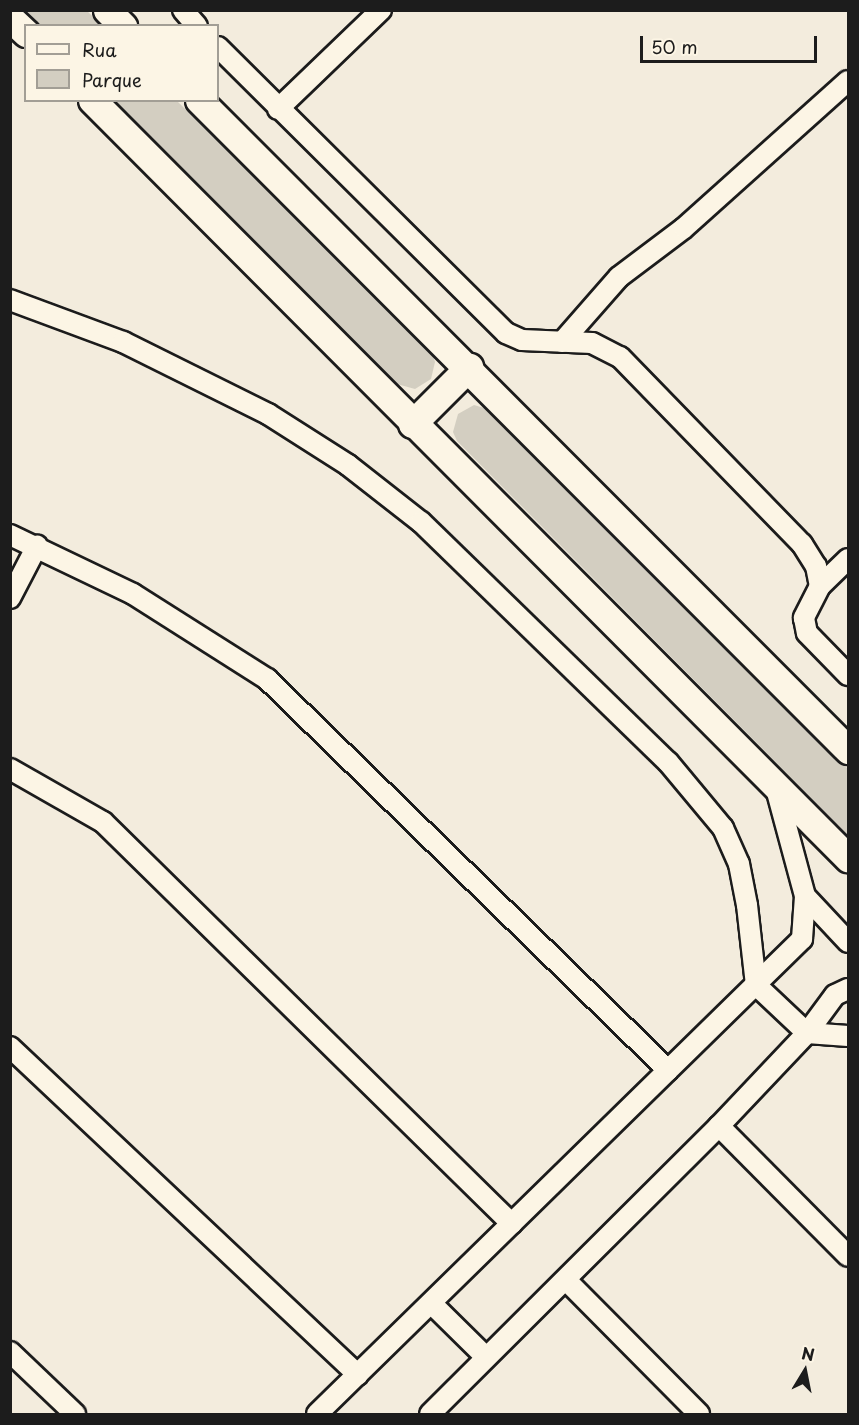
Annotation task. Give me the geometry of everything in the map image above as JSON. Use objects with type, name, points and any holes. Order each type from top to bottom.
[{"type":"street","points":[[107,10],[121,24]]},
{"type":"street","points":[[183,10],[195,24]]},
{"type":"street","points":[[278,109],[381,10]]},
{"type":"street","points":[[10,18],[24,31]]},
{"type":"street","points":[[219,47],[278,109],[506,333],[522,340],[592,343],[620,357],[802,544],[816,566],[820,586]]},
{"type":"street","points":[[562,342],[619,277],[684,228],[849,81]]},
{"type":"street","points":[[94,102],[412,424],[849,858]]},
{"type":"street","points":[[201,102],[469,367],[849,750]]},
{"type":"street","points":[[10,300],[123,342],[268,414],[348,465],[421,522],[668,762],[723,828],[738,864],[747,905],[756,985],[807,1033],[849,1036]]},
{"type":"street","points":[[412,424],[469,367]]},
{"type":"street","points":[[10,535],[133,594],[267,679],[668,1070]]},
{"type":"street","points":[[10,598],[37,546]]},
{"type":"street","points":[[849,559],[820,586],[804,618],[807,633],[849,675]]},
{"type":"street","points":[[10,769],[103,822],[512,1224]]},
{"type":"street","points":[[317,1414],[802,939],[805,896],[774,785]]},
{"type":"street","points":[[805,896],[849,942]]},
{"type":"street","points":[[430,1414],[719,1126],[807,1033],[835,995],[849,989]]},
{"type":"street","points":[[10,1047],[358,1374]]},
{"type":"street","points":[[719,1126],[849,1256]]},
{"type":"street","points":[[566,1280],[699,1414]]},
{"type":"street","points":[[431,1303],[486,1356]]},
{"type":"street","points":[[10,1352],[75,1414]]},
{"type":"green space","points":[[22,11],[87,11],[101,24],[36,24]]},
{"type":"green space","points":[[113,102],[178,102],[432,353],[435,362],[431,379],[415,389],[397,384]]},
{"type":"green space","points":[[474,405],[491,410],[848,769],[848,835],[457,441],[453,432],[458,414]]}]
